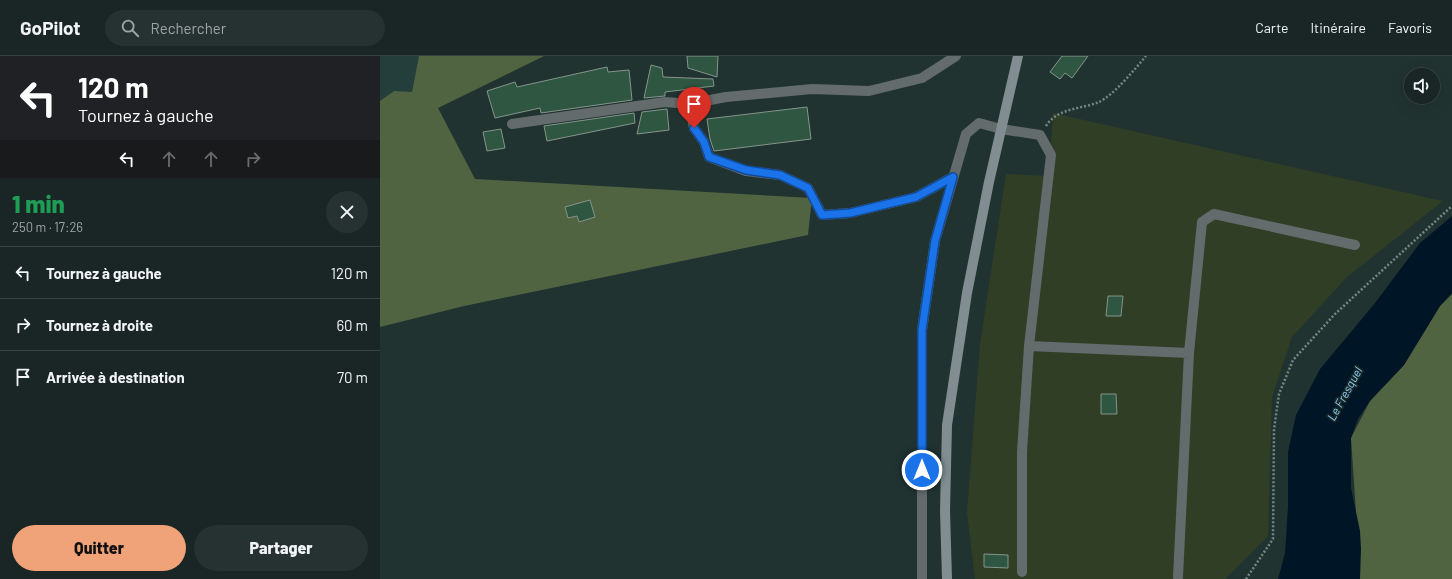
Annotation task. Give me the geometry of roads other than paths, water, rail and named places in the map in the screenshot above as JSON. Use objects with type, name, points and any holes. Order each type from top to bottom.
[{"type":"street","points":[[512,124],[666,102],[689,104],[726,97],[812,89],[869,91],[922,78],[956,56]]},
{"type":"street","points":[[947,579],[945,511],[947,425],[967,293],[1001,129],[1018,56]]},
{"type":"street","points":[[689,104],[694,128],[704,142],[709,157],[746,170],[780,175],[808,188],[822,215],[850,213],[916,197],[953,177]]},
{"type":"street","points":[[922,579],[922,330],[935,241],[966,134],[979,123],[1001,129],[1040,135],[1051,155],[1029,346],[1022,452],[1022,572]]},
{"type":"street","points":[[1178,577],[1189,353],[1202,222],[1214,214],[1355,245]]},
{"type":"street","points":[[1029,346],[1189,353]]},
{"type":"water","name":"Le Fresquel","points":[[1452,216],[1452,293],[1440,306],[1404,365],[1370,401],[1358,419],[1351,438],[1351,488],[1360,531],[1360,579],[1278,579],[1285,553],[1288,507],[1288,452],[1296,415],[1320,369],[1375,303],[1420,243]]}]
